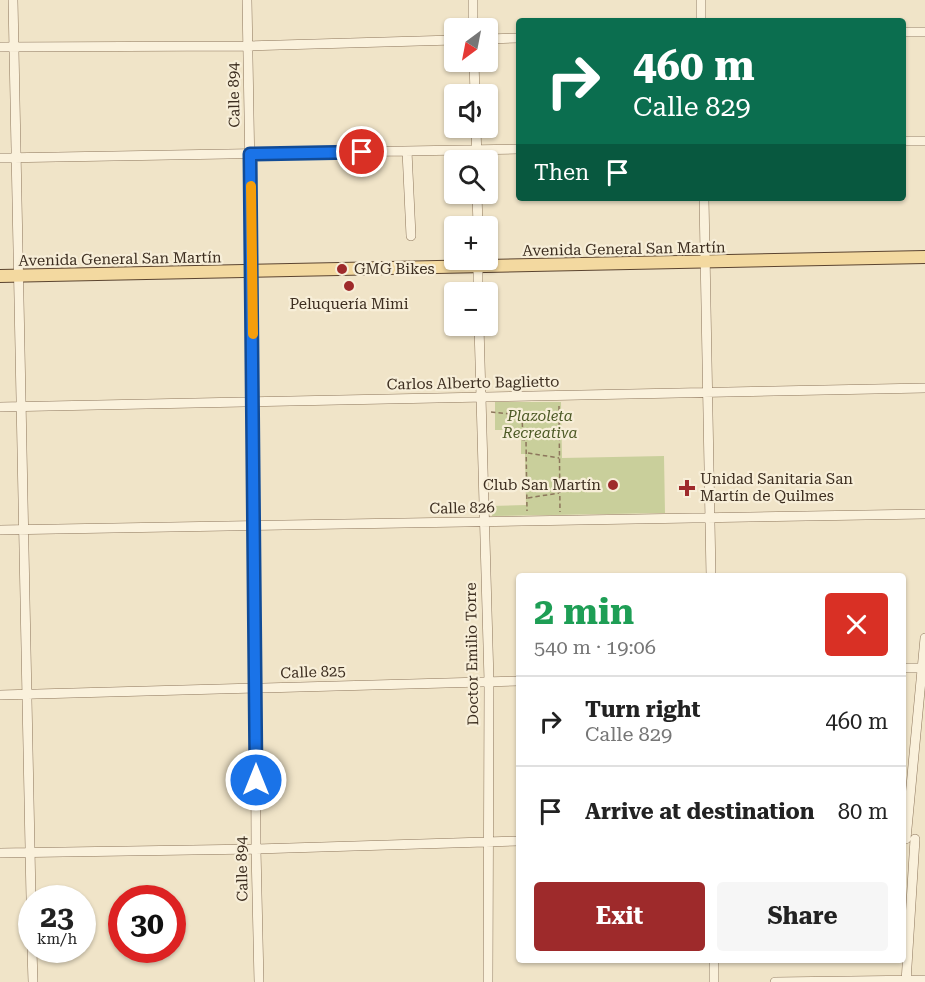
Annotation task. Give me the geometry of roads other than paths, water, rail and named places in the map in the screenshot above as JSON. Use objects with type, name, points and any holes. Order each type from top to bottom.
[{"type":"main road","name":"Avenida General San Martín","points":[[498,263],[705,262],[925,257]]},
{"type":"main road","name":"Avenida General San Martín","points":[[0,276],[251,272],[444,264]]},
{"type":"street","points":[[13,0],[30,885]]},
{"type":"street","name":"Calle 894","points":[[247,0],[254,402],[256,849],[260,982]]},
{"type":"street","points":[[473,0],[473,18]]},
{"type":"street","points":[[701,0],[701,18]]},
{"type":"street","points":[[906,32],[925,32]]},
{"type":"street","points":[[498,39],[516,38]]},
{"type":"street","points":[[0,47],[249,46],[444,40]]},
{"type":"street","points":[[476,138],[477,150],[516,149]]},
{"type":"street","points":[[906,141],[925,141]]},
{"type":"street","points":[[0,158],[444,150]]},
{"type":"street","points":[[407,151],[411,236]]},
{"type":"street","points":[[704,201],[711,573]]},
{"type":"street","name":"Doctor Emilio Torre","points":[[479,336],[489,681],[488,982]]},
{"type":"street","name":"Carlos Alberto Baglietto","points":[[0,407],[925,388]]},
{"type":"street","name":"Calle 826","points":[[0,530],[925,514]]},
{"type":"street","points":[[906,981],[912,839],[925,638]]},
{"type":"street","points":[[906,668],[924,668]]},
{"type":"street","name":"Calle 825","points":[[0,695],[516,681]]},
{"type":"street","points":[[0,853],[256,849],[516,841]]},
{"type":"street","points":[[32,963],[33,982]]},
{"type":"street","points":[[714,963],[714,982]]},
{"type":"street","points":[[775,982],[925,980]]},
{"type":"place","name":"GMG Bikes","points":[[342,269]]},
{"type":"place","name":"Peluquería Mimi","points":[[349,286]]},
{"type":"place","name":"Club San Martín","points":[[613,485]]},
{"type":"place","name":"Unidad Sanitaria San Martín de Quilmes","points":[[687,488]]},
{"type":"park label","name":"Plazoleta Recreativa","points":[[540,424]]}]
